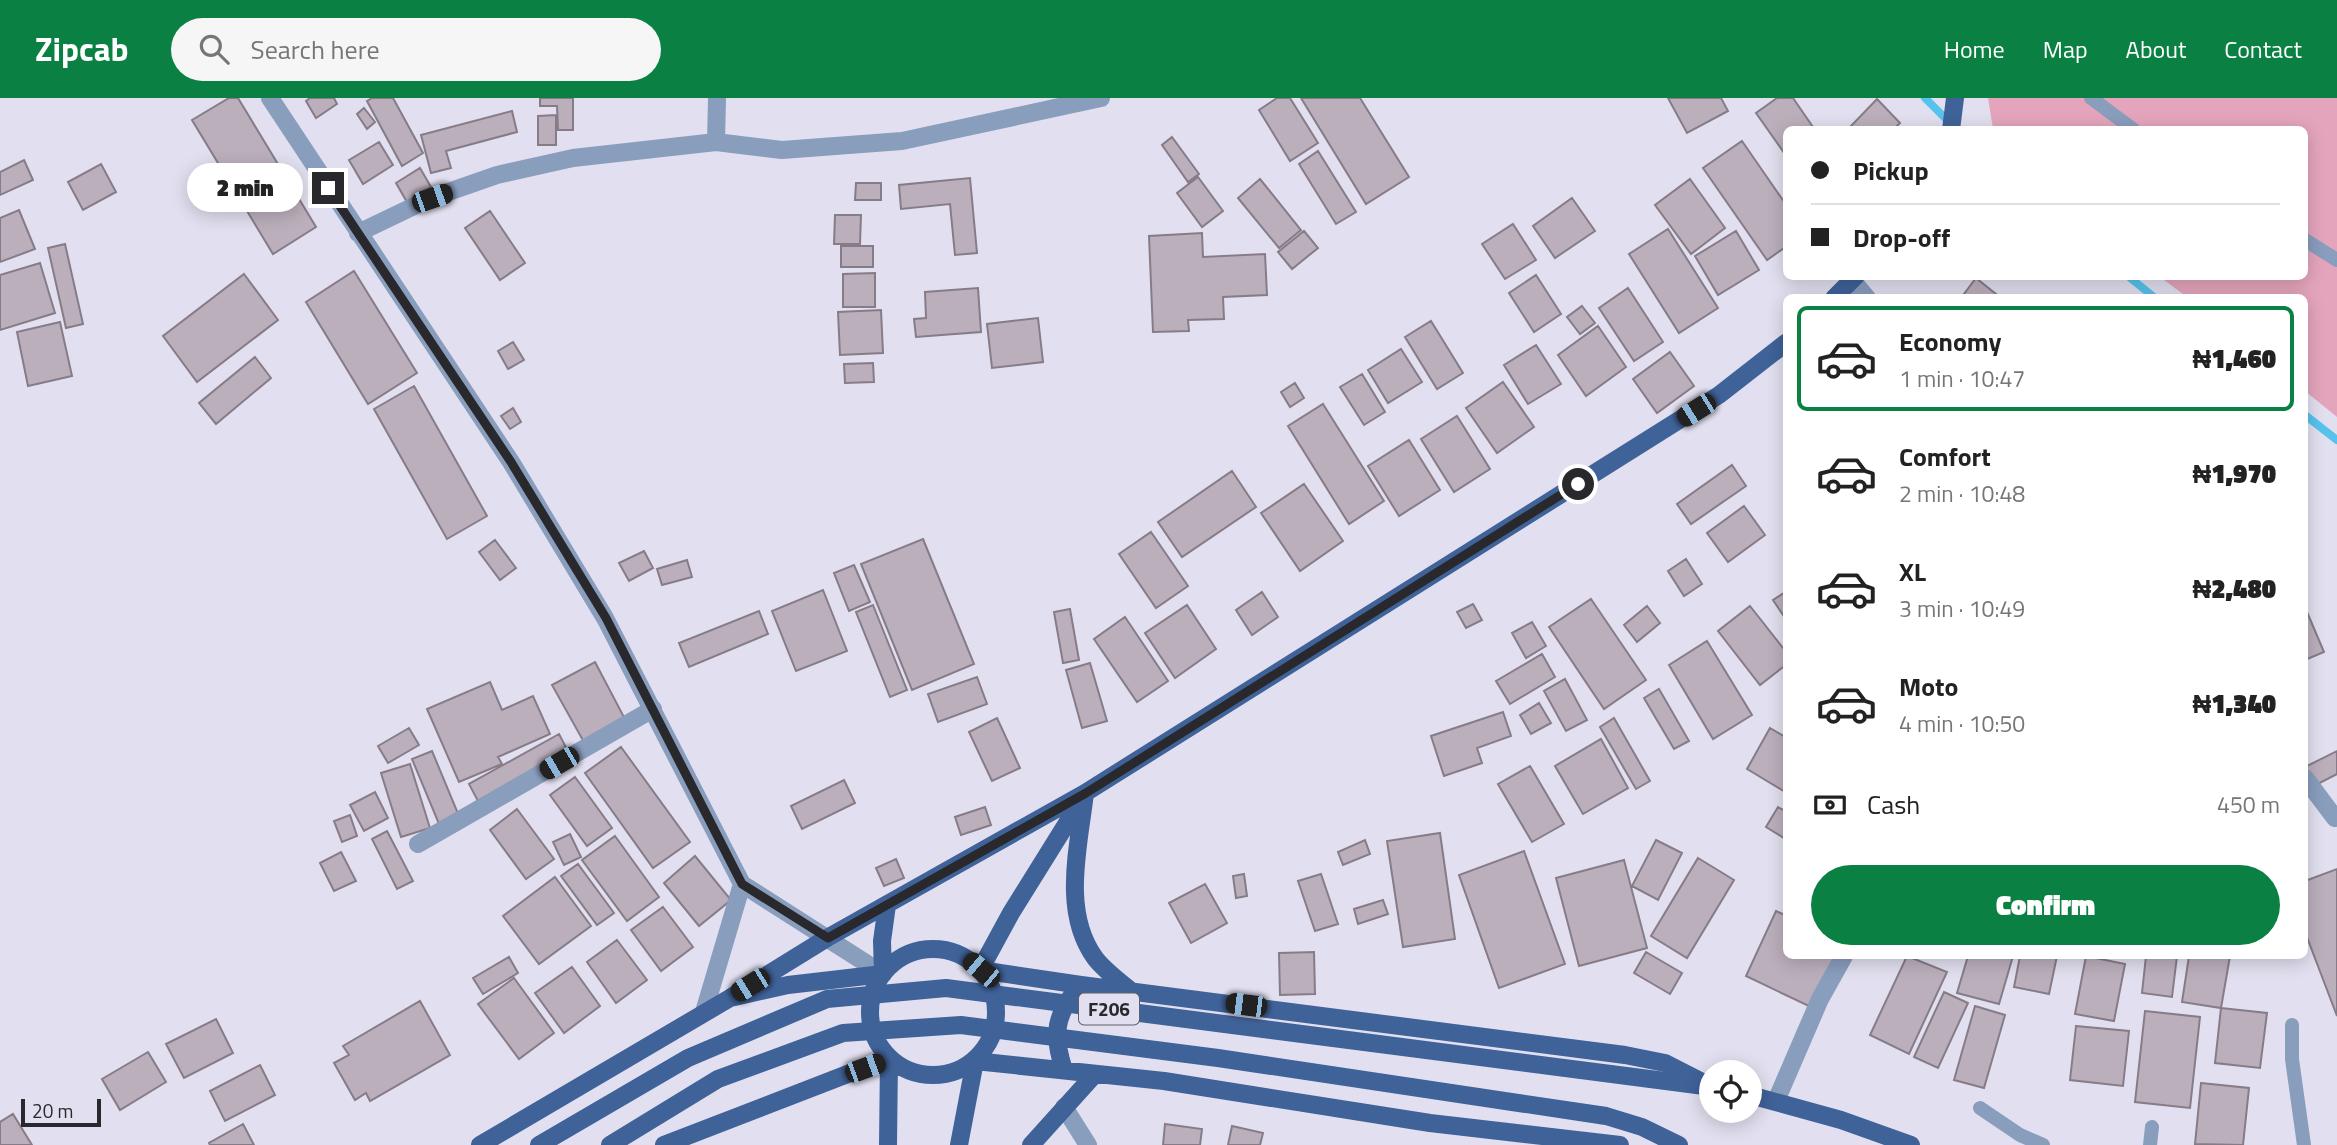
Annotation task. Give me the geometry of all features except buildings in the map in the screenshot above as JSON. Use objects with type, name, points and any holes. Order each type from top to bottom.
[{"type":"main road","points":[[1952,126],[1955,102]]},
{"type":"main road","points":[[1838,294],[1852,280]]},
{"type":"main road","points":[[480,1145],[828,938],[1086,793],[1719,395],[1783,345]]},
{"type":"main road","points":[[981,970],[1011,913],[1086,793]]},
{"type":"main road","points":[[1086,793],[1075,882],[1078,927],[1096,959],[1131,991]]},
{"type":"main road","points":[[730,998],[788,985],[883,974],[896,961],[913,952],[931,949],[949,951],[966,958],[981,970],[993,992],[997,1017],[990,1041],[975,1061],[955,1073],[932,1077],[909,1072],[889,1059],[875,1035],[870,1008],[883,974],[882,941],[887,905]]},
{"type":"main road","points":[[981,970],[1625,1055],[1665,1063],[1699,1080]]},
{"type":"main road","points":[[1064,1070],[1055,1036],[1058,1018],[1081,985]]},
{"type":"main road","name":"F206","points":[[540,1145],[688,1058],[827,999],[946,988],[1699,1085]]},
{"type":"main road","name":"F206","points":[[610,1145],[718,1079],[843,1033],[961,1025],[1218,1058],[1606,1116],[1642,1127],[1679,1145]]},
{"type":"main road","points":[[664,1145],[889,1059]]},
{"type":"main road","points":[[888,1145],[889,1059]]},
{"type":"main road","points":[[975,1061],[1164,1081],[1430,1123],[1620,1145]]},
{"type":"main road","points":[[959,1145],[975,1061]]},
{"type":"main road","points":[[1031,1145],[1095,1074]]},
{"type":"main road","points":[[1762,1098],[1911,1145]]},
{"type":"street","points":[[270,98],[511,462],[606,618],[742,884],[883,974]]},
{"type":"street","points":[[716,142],[717,98]]},
{"type":"street","points":[[358,233],[432,198],[497,176],[573,158],[716,142],[782,149],[902,141],[1101,98]]},
{"type":"street","points":[[418,844],[653,709]]},
{"type":"street","points":[[2308,782],[2335,818]]},
{"type":"street","points":[[704,1012],[742,884]]},
{"type":"street","points":[[1776,1101],[1820,999],[1842,959]]},
{"type":"street","points":[[1064,1107],[1088,1145]]},
{"type":"lane","points":[[2091,98],[2129,126]]},
{"type":"lane","points":[[2308,242],[2337,260]]},
{"type":"lane","points":[[2292,1025],[2292,1059],[2304,1145]]},
{"type":"lane","points":[[1980,1108],[2020,1135],[2043,1145]]},
{"type":"lane","points":[[2150,1145],[2151,1127]]},
{"type":"shaded area","points":[[1988,98],[2337,98],[2337,417],[2308,393],[2308,294],[2183,294],[2164,280],[2308,280],[2308,126],[1993,126]]},
{"type":"waterway","points":[[1925,98],[1950,123]]},
{"type":"waterway","points":[[2133,280],[2150,294]]},
{"type":"waterway","points":[[2308,417],[2337,440]]},
{"type":"route","points":[[328,188],[511,462],[606,618],[742,884],[828,938],[1086,793],[1578,484]]}]
